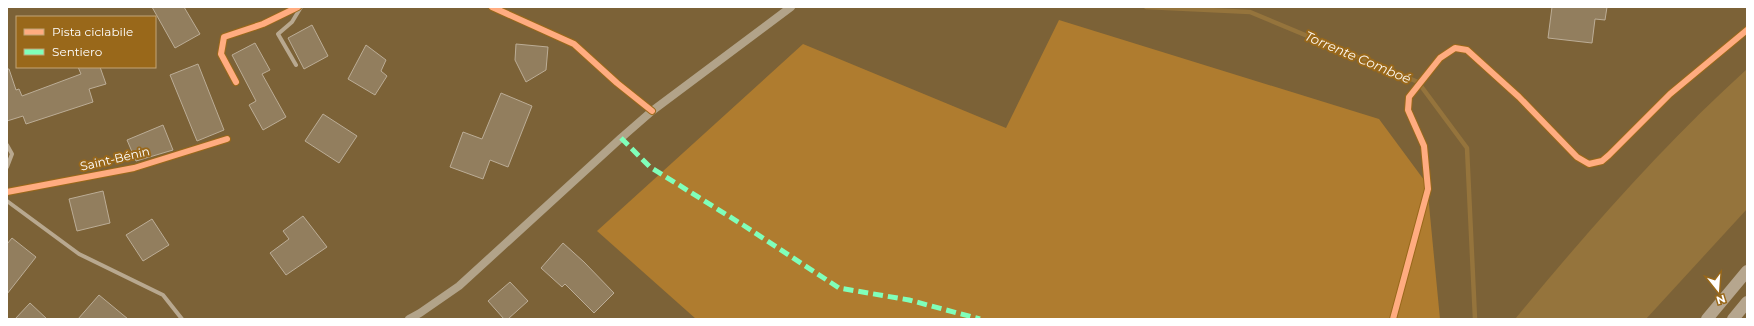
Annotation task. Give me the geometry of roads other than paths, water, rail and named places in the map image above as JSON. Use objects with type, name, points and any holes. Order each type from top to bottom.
[{"type":"highway","points":[[1707,319],[1747,272]]},
{"type":"highway","points":[[1733,319],[1747,302]]},
{"type":"main road","points":[[409,319],[459,286],[652,111],[791,7]]},
{"type":"street","points":[[296,65],[278,34],[292,22],[299,7]]},
{"type":"street","points":[[236,82],[221,54],[224,37],[263,24],[299,7]]},
{"type":"street","points":[[492,7],[574,44],[652,111]]},
{"type":"street","name":"Saint-Bénin","points":[[7,192],[134,168],[227,139]]},
{"type":"street","points":[[7,145],[12,154],[7,167]]},
{"type":"street","points":[[7,201],[79,254],[163,295],[182,319]]},
{"type":"waterway","name":"Torrente Comboé","points":[[1146,7],[1250,12],[1418,82],[1467,148],[1475,319]]}]
